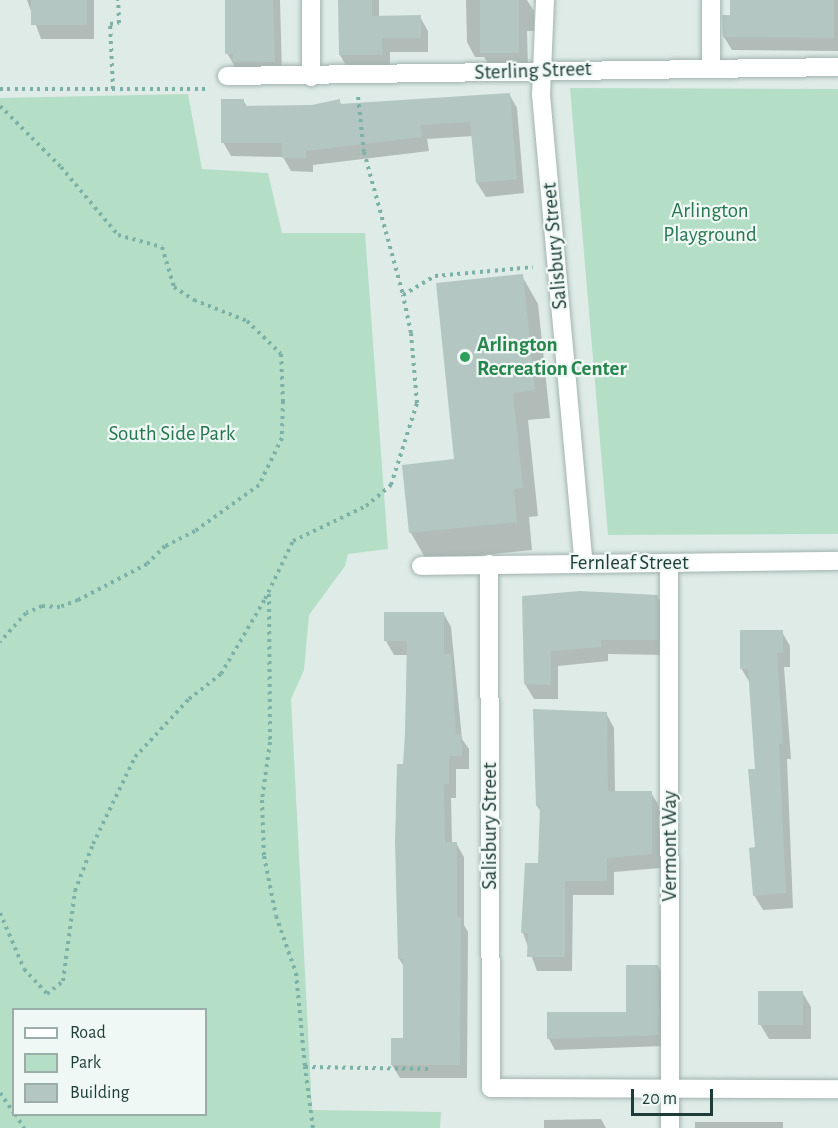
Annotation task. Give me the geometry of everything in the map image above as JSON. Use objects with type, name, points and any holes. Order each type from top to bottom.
[{"type":"street","points":[[311,0],[311,77]]},
{"type":"street","name":"Salisbury Street","points":[[545,0],[544,70],[541,95],[584,563]]},
{"type":"street","points":[[711,0],[711,66]]},
{"type":"street","name":"Sterling Street","points":[[222,82],[544,70],[711,66],[838,67]]},
{"type":"street","name":"Fernleaf Street","points":[[421,566],[838,561]]},
{"type":"street","name":"Salisbury Street","points":[[489,564],[491,1088],[671,1090]]},
{"type":"street","name":"Vermont Way","points":[[669,564],[670,1128]]},
{"type":"street","points":[[671,1090],[838,1089]]},
{"type":"path","points":[[113,89],[110,24],[119,23],[118,0]]},
{"type":"path","points":[[0,90],[113,89],[222,82]]},
{"type":"path","points":[[0,913],[24,969],[47,994],[63,981],[75,891],[93,844],[135,757],[189,699],[221,674],[269,592],[293,542],[366,506],[391,484],[417,403],[411,333],[403,295],[364,152],[357,90]]},
{"type":"path","points":[[0,105],[61,167],[118,235],[162,247],[174,287],[194,300],[247,321],[281,354],[283,401],[282,438],[259,485],[195,531],[165,546],[147,564],[78,600],[60,607],[42,606],[26,613],[0,642]]},
{"type":"path","points":[[403,295],[435,276],[533,267]]},
{"type":"path","points":[[269,592],[270,712],[262,800],[264,856],[276,916],[296,973],[305,1067],[314,1128]]},
{"type":"path","points":[[305,1067],[432,1069]]},
{"type":"path","points":[[0,1093],[12,1111]]},
{"type":"green space","name":"Arlington Playground","points":[[570,88],[838,89],[838,534],[608,535]]},
{"type":"green space","name":"South Side Park","points":[[188,94],[202,169],[268,173],[282,233],[365,233],[388,549],[348,554],[345,566],[309,615],[304,670],[291,699],[312,1110],[441,1112],[440,1128],[0,1128],[0,98]]},
{"type":"building","points":[[31,0],[87,0],[87,25],[31,25]]},
{"type":"building","points":[[225,0],[273,0],[275,62],[233,62],[233,54],[225,54]]},
{"type":"building","points":[[338,0],[372,0],[372,16],[421,15],[421,38],[382,38],[383,55],[339,55]]},
{"type":"building","points":[[480,0],[519,0],[519,53],[480,53]]},
{"type":"building","points":[[730,0],[834,0],[834,38],[723,37],[722,15],[730,15]]},
{"type":"building","points":[[510,93],[517,179],[476,183],[470,122],[420,125],[422,137],[306,151],[306,158],[282,158],[282,143],[221,143],[221,99],[244,99],[244,106],[312,105],[340,99],[340,104]]},
{"type":"building","points":[[523,274],[535,390],[513,393],[523,488],[514,489],[517,522],[409,533],[402,465],[454,459],[436,283]]},
{"type":"building","points":[[580,591],[658,595],[658,640],[601,640],[601,647],[551,651],[551,685],[524,684],[522,596]]},
{"type":"building","points":[[384,612],[444,612],[444,654],[451,654],[456,734],[461,734],[462,756],[449,756],[449,784],[444,784],[445,842],[457,842],[457,917],[461,917],[460,1065],[391,1065],[391,1038],[403,1038],[403,959],[398,959],[395,842],[397,764],[403,764],[405,734],[407,641],[384,641]]},
{"type":"building","points":[[740,630],[783,630],[783,653],[777,653],[783,744],[779,744],[786,893],[753,896],[749,848],[755,847],[748,769],[755,769],[748,669],[740,669]]},
{"type":"building","points":[[533,709],[607,712],[608,791],[652,791],[652,854],[607,858],[607,881],[565,881],[565,957],[527,957],[528,933],[521,933],[525,863],[538,863],[540,806],[536,806]]},
{"type":"building","points":[[626,965],[658,965],[659,1035],[547,1039],[547,1012],[626,1012]]},
{"type":"building","points":[[758,991],[803,991],[803,1025],[758,1025]]},
{"type":"place","name":"Arlington Recreation Center","points":[[465,357]]}]
